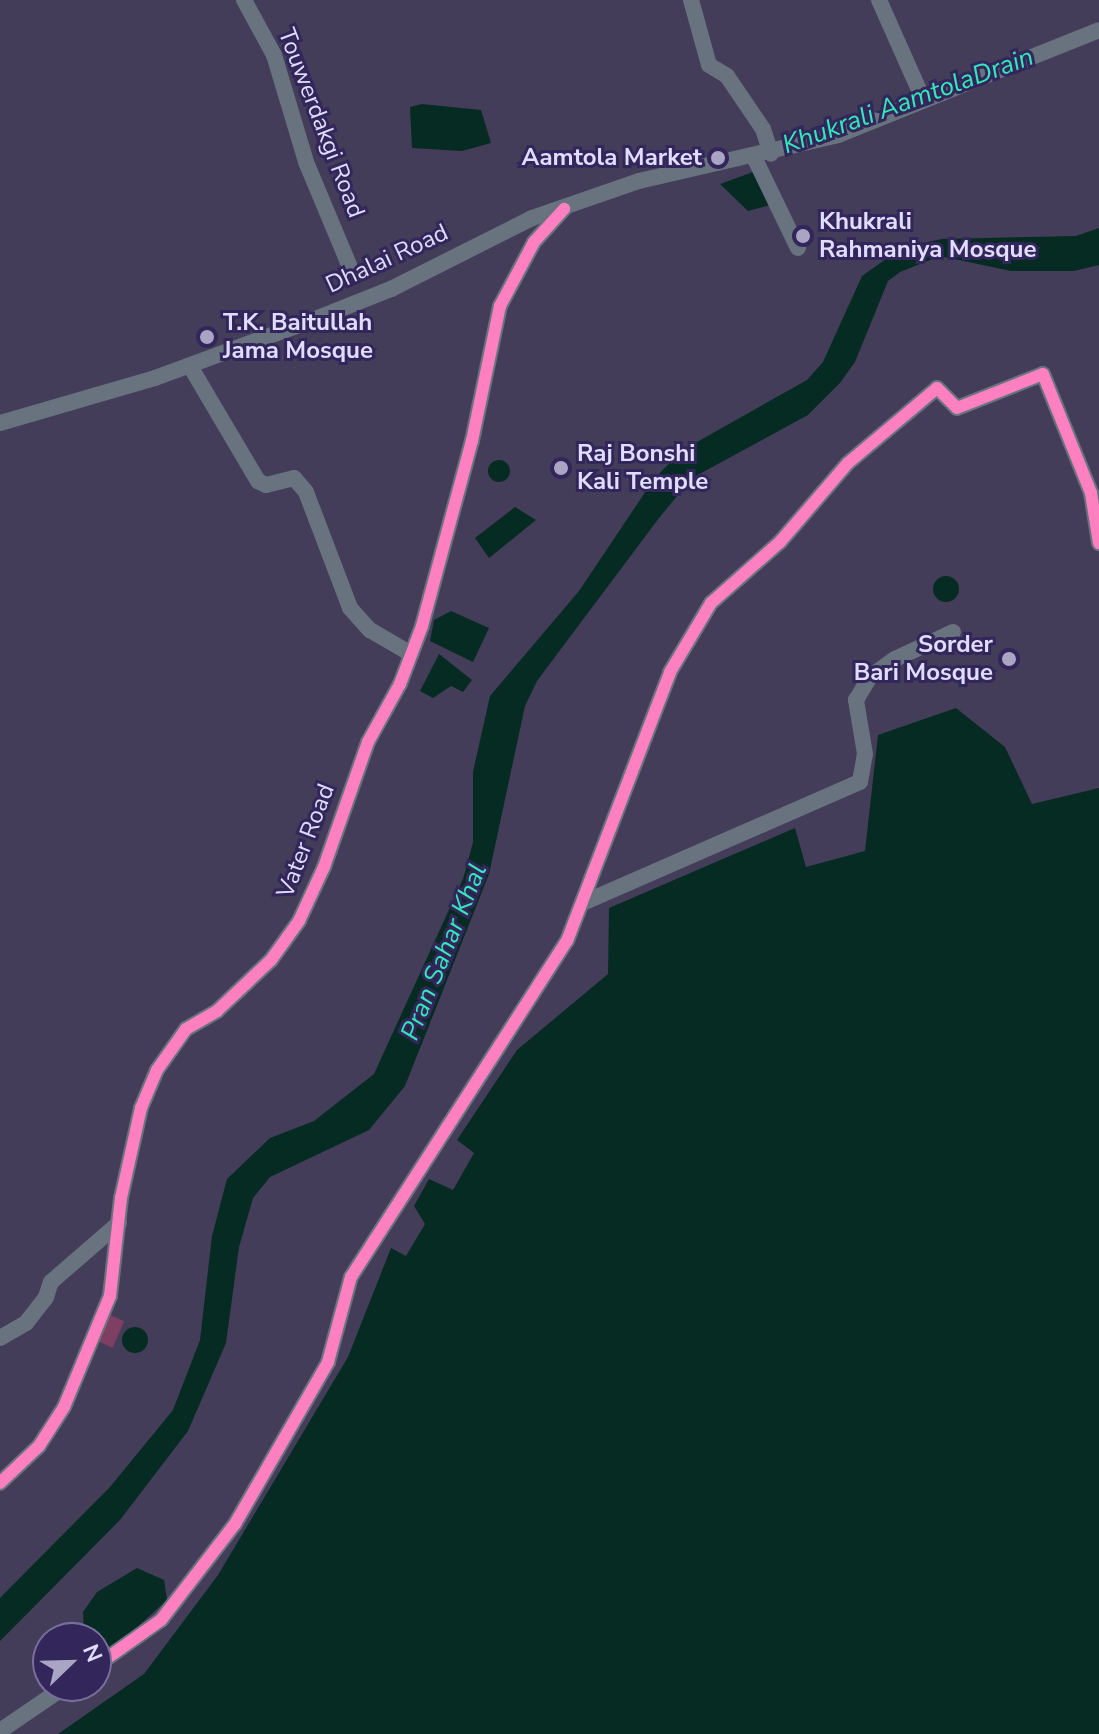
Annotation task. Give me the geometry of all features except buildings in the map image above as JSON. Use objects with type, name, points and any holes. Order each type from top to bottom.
[{"type":"street","name":"Touwerdakgi Road","points":[[244,0],[274,55],[306,162],[349,265]]},
{"type":"street","points":[[691,0],[709,65],[727,76],[763,129],[771,154]]},
{"type":"street","points":[[879,0],[923,99]]},
{"type":"street","name":"Dhalai Road","points":[[0,423],[190,366],[391,289],[444,258],[639,181],[771,154],[838,135],[1099,30]]},
{"type":"street","points":[[754,157],[798,248]]},
{"type":"street","name":"Vater Road","points":[[0,1483],[39,1446],[80,1373],[110,1296],[119,1223],[141,1108],[157,1070],[186,1029],[217,1011],[271,960],[299,921],[324,867],[368,742],[411,654],[472,441],[500,306],[534,242],[564,209]]},
{"type":"street","points":[[190,366],[258,481],[266,485],[294,478],[306,492],[356,617],[411,654]]},
{"type":"street","points":[[112,1655],[161,1620],[235,1524],[328,1362],[351,1277],[467,1089],[567,941],[585,902],[670,672],[711,603],[780,542],[848,463],[937,388],[957,408],[1043,374],[1091,493],[1099,543]]},
{"type":"street","points":[[585,902],[860,782],[865,754],[856,700],[870,677],[895,659],[953,632]]},
{"type":"street","points":[[0,1338],[26,1323],[46,1297],[51,1282],[119,1223]]},
{"type":"street","points":[[0,1731],[43,1702]]},
{"type":"shaded area","points":[[106,1313],[124,1321],[112,1348],[94,1339]]},
{"type":"water","points":[[422,104],[481,110],[491,143],[462,151],[412,148],[410,107]]},
{"type":"water","points":[[753,172],[770,205],[748,211],[720,184]]},
{"type":"water","name":"Pran Sahar Khal","points":[[1099,228],[1099,265],[1074,271],[1011,271],[940,256],[900,272],[888,281],[855,362],[840,383],[808,415],[692,478],[659,518],[537,681],[525,706],[489,874],[405,1086],[369,1130],[270,1177],[253,1198],[239,1247],[226,1343],[188,1431],[120,1520],[0,1641],[0,1598],[110,1487],[173,1410],[200,1340],[212,1236],[227,1179],[270,1138],[314,1121],[374,1074],[463,879],[473,842],[473,772],[490,696],[579,591],[654,479],[681,451],[807,380],[823,362],[862,276],[903,247],[942,239],[1076,236]]},
{"type":"water","points":[[495,460],[503,460],[510,471],[503,482],[495,482],[488,475],[488,467]]},
{"type":"water","points":[[515,507],[536,520],[489,558],[475,538]]},
{"type":"water","points":[[946,576],[955,580],[959,589],[955,598],[946,602],[937,598],[933,589],[937,580]]},
{"type":"water","points":[[451,611],[489,628],[473,662],[430,641],[434,620]]},
{"type":"water","points":[[439,654],[472,680],[463,692],[451,686],[433,698],[420,691]]},
{"type":"water","points":[[956,708],[1005,747],[1032,804],[1099,788],[1099,1734],[58,1734],[104,1702],[112,1702],[112,1696],[144,1674],[218,1575],[348,1357],[391,1248],[406,1256],[425,1224],[414,1206],[429,1179],[453,1190],[474,1153],[457,1140],[517,1050],[608,974],[609,908],[795,828],[806,867],[865,851],[878,735]]},
{"type":"water","points":[[135,1327],[144,1331],[148,1340],[144,1349],[135,1353],[126,1349],[122,1340],[126,1331]]},
{"type":"water","points":[[137,1568],[164,1580],[167,1600],[112,1646],[112,1622],[84,1622],[83,1612],[97,1592]]},
{"type":"cycle path","points":[[0,1483],[39,1446],[64,1407],[110,1296],[121,1198],[141,1108],[157,1070],[186,1029],[217,1011],[271,960],[299,921],[324,867],[368,742],[400,684],[422,626],[472,441],[500,306],[534,242],[564,209]]},
{"type":"cycle path","points":[[112,1655],[161,1620],[235,1524],[328,1362],[351,1277],[567,941],[670,672],[711,603],[780,542],[848,463],[937,388],[957,408],[1043,374],[1091,493],[1099,543]]},
{"type":"place","name":"Aamtola Market","points":[[718,158]]},
{"type":"place","name":"Khukrali Rahmaniya Mosque","points":[[803,236]]},
{"type":"place","name":"T.K. Baitullah Jama Mosque","points":[[207,337]]},
{"type":"place","name":"Raj Bonshi Kali Temple","points":[[561,468]]},
{"type":"place","name":"Sorder Bari Mosque","points":[[1009,659]]},
{"type":"water label","name":"Khukrali AamtolaDrain","points":[[908,101]]}]
